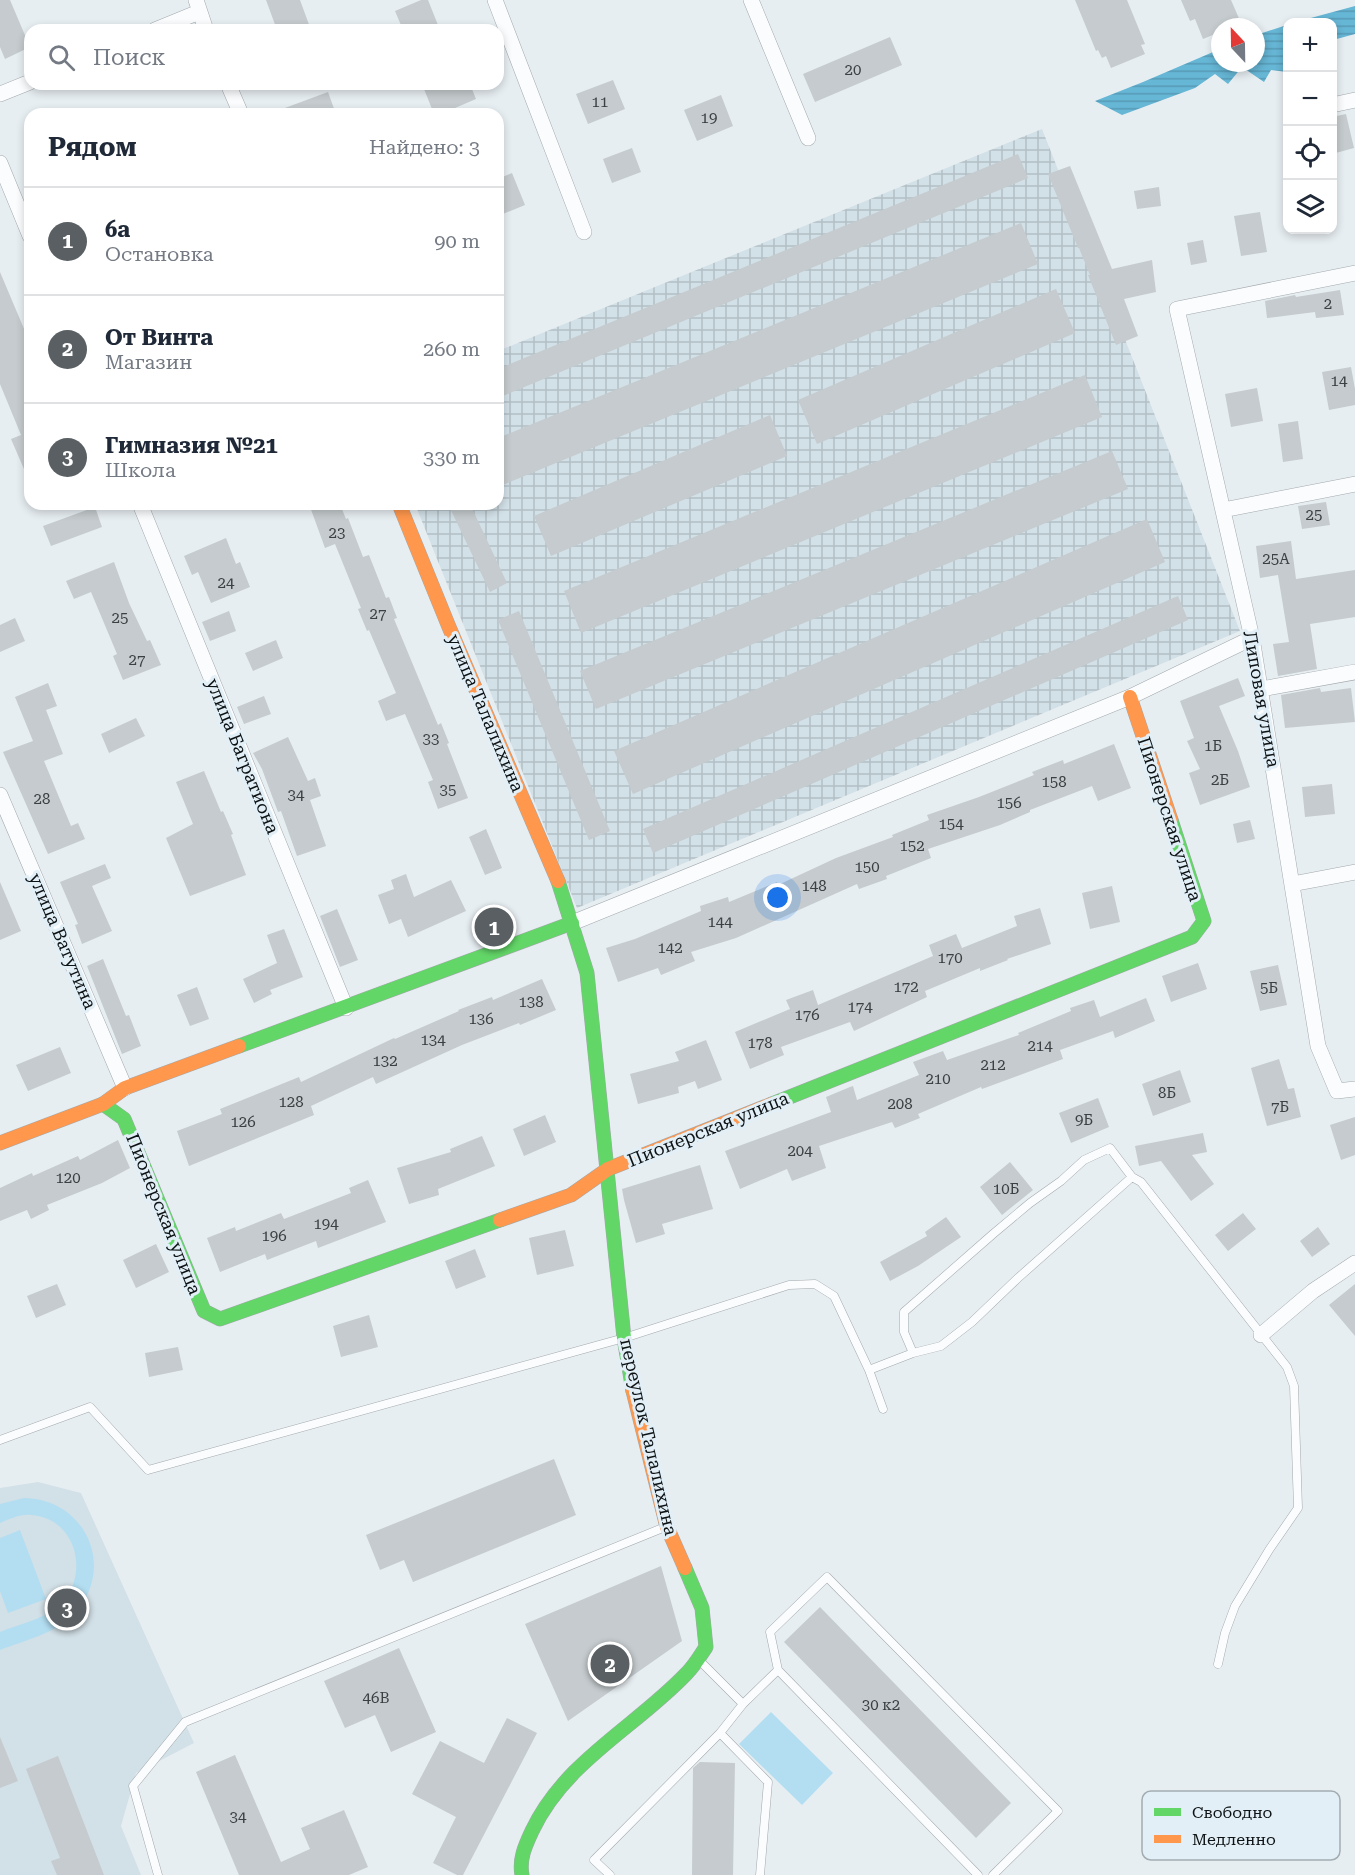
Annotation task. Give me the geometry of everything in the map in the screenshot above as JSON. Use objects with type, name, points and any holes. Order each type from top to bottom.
[{"type":"street","points":[[495,0],[584,232]]},
{"type":"street","points":[[751,0],[808,138]]},
{"type":"street","points":[[165,24],[197,6],[204,24]]},
{"type":"street","points":[[0,94],[24,84]]},
{"type":"street","points":[[231,90],[238,108]]},
{"type":"street","points":[[1337,104],[1355,100]]},
{"type":"street","points":[[0,163],[24,221]]},
{"type":"street","name":"Липовая улица","points":[[1355,273],[1177,309],[1252,638],[1318,1046],[1337,1091],[1355,1089]]},
{"type":"street","points":[[1223,510],[1355,484]]},
{"type":"street","name":"улица Багратиона","points":[[142,510],[346,1008]]},
{"type":"street","name":"улица Талалихина","points":[[401,510],[557,879],[572,923]]},
{"type":"street","points":[[0,1143],[103,1104],[125,1088],[572,923],[1130,697],[1252,638]]},
{"type":"street","points":[[1261,688],[1355,672]]},
{"type":"street","name":"Пионерская улица","points":[[103,1104],[124,1119],[204,1311],[220,1319],[571,1195],[608,1169],[1192,937],[1204,921],[1130,697]]},
{"type":"street","name":"улица Ватутина","points":[[0,795],[125,1088]]},
{"type":"street","points":[[1292,884],[1355,872]]},
{"type":"street","name":"переулок Талалихина","points":[[522,1875],[519,1863],[534,1824],[561,1785],[595,1752],[686,1674],[706,1647],[702,1608],[667,1527],[632,1386],[624,1338],[587,973],[572,923]]},
{"type":"street","points":[[1261,1335],[1313,1291],[1355,1263]]},
{"type":"lane","points":[[913,1353],[904,1332],[904,1312],[1030,1203],[1061,1181],[1084,1160],[1110,1148],[1132,1177],[1141,1182],[1159,1204],[1210,1272],[1287,1367],[1294,1386],[1298,1508],[1235,1606],[1225,1633],[1218,1664]]},
{"type":"lane","points":[[868,1370],[913,1353],[941,1346],[1132,1177]]},
{"type":"lane","points":[[0,1440],[90,1407],[148,1470],[624,1338],[789,1285],[814,1284],[834,1296],[883,1409]]},
{"type":"lane","points":[[158,1875],[133,1786],[185,1722],[667,1527]]},
{"type":"lane","points":[[975,1874],[777,1670],[770,1632],[827,1576],[1058,1811],[993,1875]]},
{"type":"lane","points":[[698,1659],[743,1704]]},
{"type":"lane","points":[[610,1875],[594,1860],[720,1733],[743,1704],[777,1670]]},
{"type":"lane","points":[[720,1733],[768,1782],[760,1875]]},
{"type":"shaded area","points":[[1355,6],[1355,34],[1337,39],[1337,18],[1311,18]]},
{"type":"shaded area","points":[[1283,26],[1283,72],[1271,70],[1264,82],[1249,72],[1265,72],[1265,32]]},
{"type":"shaded area","points":[[1211,53],[1211,72],[1238,72],[1228,84],[1215,74],[1195,88],[1122,115],[1095,101]]},
{"type":"shaded area","points":[[1042,129],[1240,631],[577,908],[417,510],[504,510],[504,349]]},
{"type":"shaded area","points":[[38,1482],[81,1493],[194,1743],[136,1773],[121,1826],[141,1875],[0,1875],[0,1488]]},
{"type":"shaded area","points":[[24,1498],[46,1502],[65,1511],[79,1524],[89,1541],[94,1560],[92,1580],[85,1599],[64,1623],[0,1650],[0,1632],[53,1611],[69,1594],[75,1580],[74,1550],[69,1537],[59,1526],[47,1519],[31,1515],[19,1516],[0,1523],[0,1504]]},
{"type":"shaded area","points":[[20,1530],[46,1599],[8,1613],[0,1591],[0,1538]]},
{"type":"shaded area","points":[[771,1712],[833,1773],[802,1805],[739,1744]]},
{"type":"building","points":[[0,0],[10,0],[24,33],[24,50],[5,59],[0,47]]},
{"type":"building","points":[[266,0],[300,0],[309,24],[275,24]]},
{"type":"building","points":[[421,0],[428,0],[438,24],[400,24],[395,11]]},
{"type":"building","points":[[1075,0],[1127,0],[1145,44],[1141,45],[1145,54],[1111,68],[1106,56],[1102,58],[1098,50],[1096,51]]},
{"type":"building","points":[[1181,0],[1231,0],[1239,18],[1211,18],[1211,36],[1203,39],[1195,19],[1190,21]]},
{"type":"building","points":[[890,37],[902,65],[815,102],[803,74]]},
{"type":"building","points":[[613,80],[625,109],[588,124],[576,94]]},
{"type":"building","points":[[424,90],[472,90],[476,99],[455,108],[432,108]]},
{"type":"building","points":[[328,92],[334,108],[285,108]]},
{"type":"building","points":[[721,95],[733,126],[697,141],[684,110]]},
{"type":"building","points":[[1346,114],[1354,148],[1337,153],[1337,126],[1337,116]]},
{"type":"building","points":[[632,148],[641,172],[612,183],[603,159]]},
{"type":"building","points":[[1018,154],[1028,178],[504,396],[504,367]]},
{"type":"building","points":[[1070,166],[1112,269],[1152,260],[1156,292],[1124,299],[1138,336],[1116,345],[1048,174]]},
{"type":"building","points":[[512,173],[525,205],[504,214],[504,176]]},
{"type":"building","points":[[1159,187],[1161,206],[1137,209],[1134,191]]},
{"type":"building","points":[[1260,212],[1267,252],[1241,256],[1234,216]]},
{"type":"building","points":[[1021,223],[1038,264],[504,485],[504,436]]},
{"type":"building","points":[[1203,240],[1207,262],[1191,265],[1187,243]]},
{"type":"building","points":[[0,272],[24,329],[24,469],[11,439],[21,435],[0,384]]},
{"type":"building","points":[[1056,289],[1075,333],[817,444],[798,400]]},
{"type":"building","points":[[1340,290],[1344,315],[1316,318],[1315,312],[1267,318],[1265,301]]},
{"type":"building","points":[[1351,367],[1355,405],[1329,410],[1322,372]]},
{"type":"building","points":[[1085,375],[1102,417],[581,633],[564,591]]},
{"type":"building","points":[[1257,388],[1263,421],[1231,427],[1225,394]]},
{"type":"building","points":[[770,415],[787,456],[551,556],[534,516]]},
{"type":"building","points":[[1298,421],[1303,459],[1283,462],[1278,424]]},
{"type":"building","points":[[1112,451],[1128,489],[596,709],[580,671]]},
{"type":"building","points":[[1326,502],[1330,525],[1302,529],[1298,506]]},
{"type":"building","points":[[87,510],[96,510],[102,527],[51,546],[43,526]]},
{"type":"building","points":[[311,510],[342,510],[346,519],[348,518],[363,557],[369,555],[386,598],[389,597],[397,618],[394,619],[438,725],[441,723],[468,798],[438,809],[428,782],[433,780],[405,714],[386,721],[378,701],[396,693],[369,630],[367,631],[358,609],[361,608],[335,544],[325,548]]},
{"type":"building","points":[[451,510],[473,510],[507,583],[490,592]]},
{"type":"building","points":[[1147,519],[1165,562],[633,794],[614,751]]},
{"type":"building","points":[[226,538],[236,564],[240,562],[250,587],[211,603],[198,572],[192,575],[184,556]]},
{"type":"building","points":[[1291,541],[1296,579],[1355,570],[1355,617],[1310,624],[1317,669],[1278,676],[1273,644],[1289,642],[1278,575],[1260,578],[1256,546]]},
{"type":"building","points":[[114,562],[129,603],[161,665],[123,680],[113,656],[117,654],[91,592],[74,599],[66,581]]},
{"type":"building","points":[[1178,596],[1188,620],[653,853],[643,829]]},
{"type":"building","points":[[229,611],[236,631],[210,641],[202,622]]},
{"type":"building","points":[[519,611],[610,831],[589,840],[498,620]]},
{"type":"building","points":[[15,618],[25,641],[0,652],[0,625]]},
{"type":"building","points":[[276,640],[283,658],[253,671],[245,653]]},
{"type":"building","points":[[1238,678],[1245,696],[1219,706],[1250,787],[1200,805],[1189,773],[1200,769],[1187,741],[1194,738],[1180,701]]},
{"type":"building","points":[[48,683],[57,706],[46,710],[63,754],[44,761],[71,826],[78,823],[85,839],[48,854],[3,752],[33,741],[15,697]]},
{"type":"building","points":[[1320,688],[1321,692],[1351,688],[1355,722],[1285,728],[1281,695]]},
{"type":"building","points":[[264,696],[271,714],[244,724],[237,707]]},
{"type":"building","points":[[136,718],[145,736],[109,753],[101,734]]},
{"type":"building","points":[[288,737],[308,781],[315,778],[321,796],[310,800],[326,846],[297,856],[281,811],[278,812],[262,769],[253,753]]},
{"type":"building","points":[[1114,744],[1131,788],[1098,801],[1092,786],[1030,810],[1000,825],[928,849],[931,858],[886,876],[887,879],[859,889],[857,884],[736,938],[691,952],[695,961],[661,975],[658,968],[618,982],[606,948],[635,939],[701,911],[700,906],[728,897],[729,902],[777,882],[778,885],[836,858],[893,837],[892,835],[929,820],[927,815],[1034,775],[1032,772],[1063,760],[1064,764]]},
{"type":"building","points":[[204,771],[233,834],[231,835],[246,875],[190,896],[166,838],[193,824],[176,782]]},
{"type":"building","points":[[1332,784],[1335,814],[1305,817],[1302,787]]},
{"type":"building","points":[[1250,820],[1255,839],[1237,843],[1233,824]]},
{"type":"building","points":[[486,829],[502,868],[485,875],[469,837]]},
{"type":"building","points":[[105,864],[111,878],[92,886],[112,931],[82,944],[75,925],[78,924],[60,882]]},
{"type":"building","points":[[406,874],[414,897],[451,880],[466,911],[408,937],[401,919],[389,924],[378,895],[394,889],[391,880]]},
{"type":"building","points":[[0,882],[21,931],[0,940]]},
{"type":"building","points":[[1112,886],[1120,922],[1090,929],[1082,893]]},
{"type":"building","points":[[1040,908],[1051,944],[980,971],[980,968],[925,991],[927,997],[854,1031],[850,1022],[781,1047],[784,1055],[750,1069],[735,1032],[790,1009],[786,1000],[813,990],[818,1005],[933,956],[929,945],[956,934],[962,948],[1017,926],[1014,916]]},
{"type":"building","points":[[337,909],[358,960],[340,967],[320,916]]},
{"type":"building","points":[[284,929],[303,977],[270,990],[272,994],[254,1003],[243,979],[277,963],[267,935]]},
{"type":"building","points":[[103,959],[141,1046],[122,1054],[87,966]]},
{"type":"building","points":[[1198,963],[1207,989],[1171,1002],[1162,976]]},
{"type":"building","points":[[1278,965],[1287,1005],[1260,1011],[1250,971]]},
{"type":"building","points":[[542,979],[556,1010],[462,1045],[376,1084],[373,1077],[311,1106],[314,1115],[189,1166],[177,1131],[222,1114],[220,1109],[299,1077],[301,1082],[458,1010],[492,997],[493,1000]]},
{"type":"building","points":[[197,987],[209,1019],[190,1026],[177,995]]},
{"type":"building","points":[[1146,998],[1155,1021],[1115,1038],[1113,1031],[1060,1050],[1063,1059],[982,1089],[981,1087],[918,1114],[920,1118],[895,1128],[892,1122],[819,1146],[826,1168],[792,1181],[787,1169],[740,1189],[725,1151],[831,1112],[826,1097],[853,1086],[857,1100],[919,1075],[913,1062],[943,1051],[947,1060],[1019,1035],[1018,1033],[1071,1011],[1070,1008],[1094,1000],[1100,1017]]},
{"type":"building","points":[[706,1040],[722,1080],[698,1089],[695,1081],[678,1087],[679,1093],[638,1104],[630,1074],[679,1061],[675,1052]]},
{"type":"building","points":[[60,1047],[71,1073],[28,1091],[16,1065]]},
{"type":"building","points":[[1279,1059],[1288,1089],[1294,1088],[1301,1117],[1267,1126],[1251,1068]]},
{"type":"building","points":[[1180,1070],[1191,1102],[1153,1116],[1142,1084]]},
{"type":"building","points":[[1098,1098],[1109,1127],[1071,1143],[1059,1113]]},
{"type":"building","points":[[545,1115],[556,1142],[524,1156],[513,1129]]},
{"type":"building","points":[[1355,1117],[1355,1155],[1341,1160],[1330,1125]]},
{"type":"building","points":[[1203,1133],[1207,1152],[1192,1155],[1214,1184],[1191,1201],[1161,1161],[1139,1166],[1135,1146]]},
{"type":"building","points":[[482,1136],[495,1166],[438,1189],[439,1195],[409,1204],[397,1168],[451,1152],[450,1149]]},
{"type":"building","points":[[118,1140],[130,1168],[102,1183],[47,1205],[49,1210],[31,1219],[27,1210],[0,1221],[0,1188],[78,1156],[80,1160]]},
{"type":"building","points":[[1010,1162],[1033,1190],[1002,1215],[980,1187]]},
{"type":"building","points":[[700,1165],[713,1209],[662,1224],[665,1234],[636,1243],[622,1189]]},
{"type":"building","points":[[368,1180],[386,1222],[318,1248],[316,1241],[267,1260],[265,1254],[220,1272],[207,1238],[235,1227],[236,1231],[281,1213],[284,1219],[351,1193],[349,1188]]},
{"type":"building","points":[[1243,1213],[1256,1229],[1228,1251],[1215,1235]]},
{"type":"building","points":[[946,1217],[961,1237],[918,1266],[890,1281],[880,1262],[927,1236],[925,1232]]},
{"type":"building","points":[[1318,1227],[1330,1244],[1312,1257],[1300,1241]]},
{"type":"building","points":[[565,1230],[574,1266],[537,1275],[529,1238]]},
{"type":"building","points":[[156,1244],[169,1272],[136,1288],[123,1260]]},
{"type":"building","points":[[475,1249],[486,1277],[456,1289],[445,1261]]},
{"type":"building","points":[[57,1284],[66,1305],[36,1318],[27,1296]]},
{"type":"building","points":[[1355,1284],[1355,1336],[1329,1305]]},
{"type":"building","points":[[369,1315],[378,1347],[341,1357],[333,1326]]},
{"type":"building","points":[[178,1347],[183,1370],[149,1377],[145,1353]]},
{"type":"building","points":[[554,1459],[576,1515],[413,1582],[404,1560],[380,1570],[366,1535]]},
{"type":"building","points":[[661,1566],[682,1641],[568,1721],[525,1624]]},
{"type":"building","points":[[820,1607],[1011,1803],[976,1838],[784,1642]]},
{"type":"building","points":[[399,1648],[436,1732],[391,1752],[375,1715],[345,1728],[324,1681]]},
{"type":"building","points":[[507,1718],[537,1733],[463,1875],[457,1875],[433,1863],[456,1817],[412,1794],[440,1741],[484,1763]]},
{"type":"building","points":[[0,1737],[18,1781],[0,1788]]},
{"type":"building","points":[[235,1755],[281,1862],[310,1849],[301,1828],[344,1810],[368,1867],[349,1875],[239,1875],[196,1772]]},
{"type":"building","points":[[58,1756],[104,1875],[57,1875],[51,1861],[60,1858],[26,1769]]},
{"type":"building","points":[[700,1762],[735,1763],[733,1875],[692,1875],[693,1768]]},
{"type":"traffic: fast","points":[[772,1104],[1192,937],[1204,921],[1171,820]]},
{"type":"traffic: fast","points":[[558,881],[587,973],[624,1338],[633,1391]]},
{"type":"traffic: fast","points":[[239,1046],[572,923]]},
{"type":"traffic: fast","points":[[103,1104],[124,1119],[204,1311],[220,1319],[500,1220]]},
{"type":"traffic: fast","points":[[522,1875],[522,1858],[529,1837],[546,1806],[563,1784],[582,1764],[690,1670],[706,1647],[702,1608],[685,1568]]},
{"type":"traffic: slow","points":[[401,510],[558,881]]},
{"type":"traffic: slow","points":[[1130,697],[1171,820]]},
{"type":"traffic: slow","points":[[0,1143],[103,1104],[125,1088],[239,1046]]},
{"type":"traffic: slow","points":[[500,1220],[571,1195],[608,1169],[772,1104]]},
{"type":"traffic: slow","points":[[633,1391],[667,1527],[685,1568]]},
{"type":"place","name":"6а","points":[[494,927]]},
{"type":"place","name":"Гимназия №21","points":[[67,1608]]},
{"type":"place","name":"От Винта","points":[[610,1664]]}]
